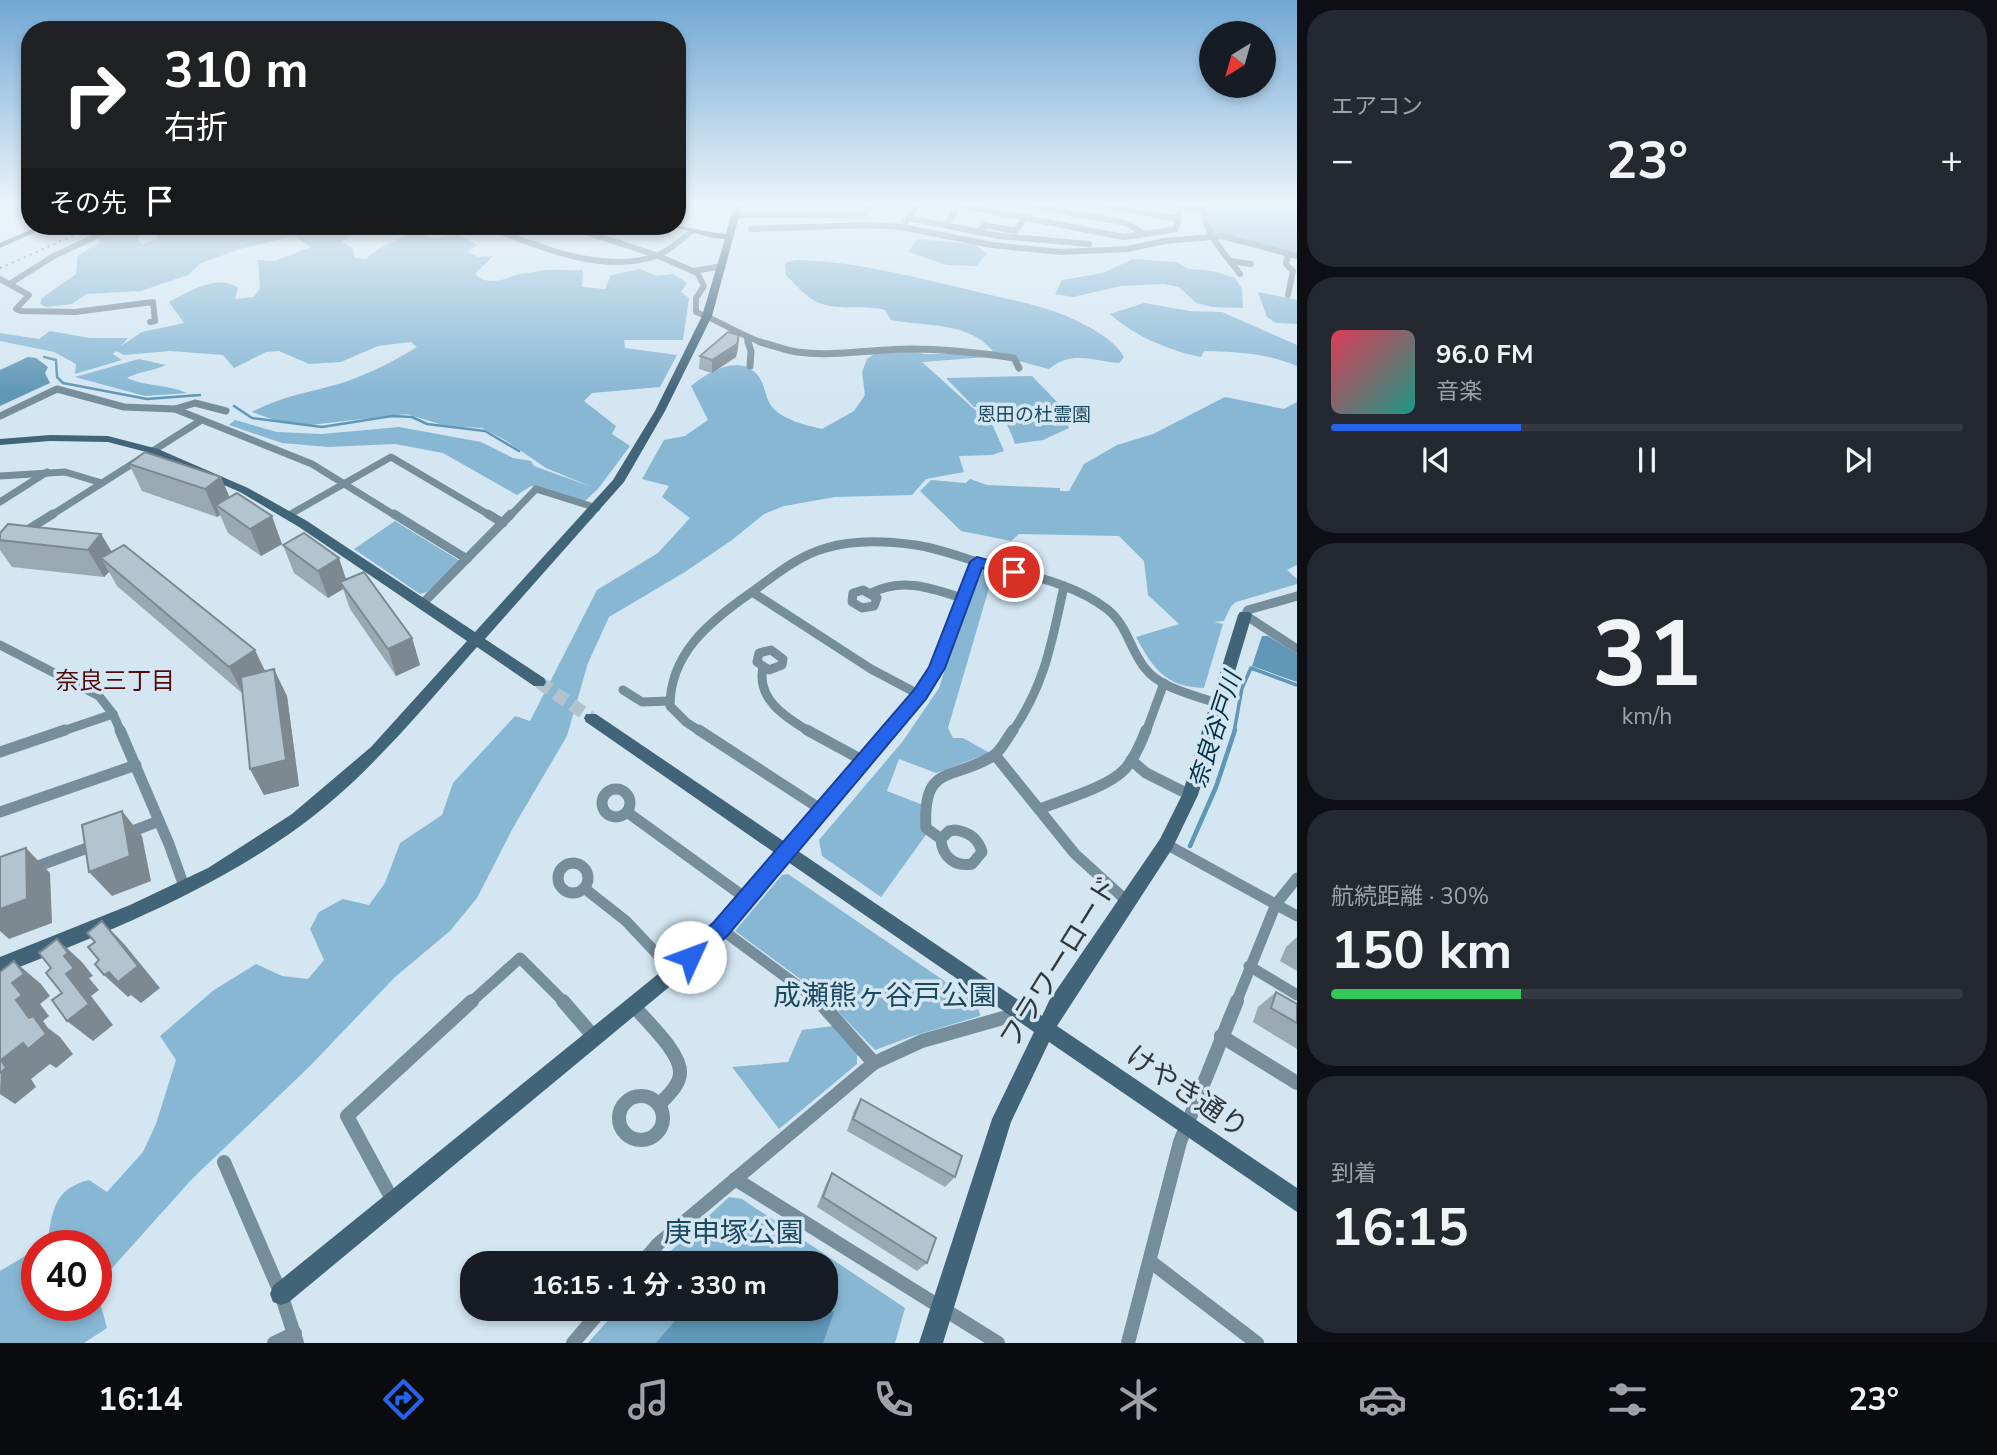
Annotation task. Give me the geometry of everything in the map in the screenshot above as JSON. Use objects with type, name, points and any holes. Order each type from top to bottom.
[{"type":"street","points":[[11,283],[35,268]]},
{"type":"street","points":[[685,268],[693,271],[704,286],[696,299],[695,310],[737,329],[747,338],[777,349],[838,354],[860,350],[915,349],[984,353],[1014,358],[1019,368]]},
{"type":"street","points":[[693,271],[710,268]]},
{"type":"street","points":[[0,966],[185,889],[268,840],[326,797],[376,751],[618,482],[640,447],[707,316],[722,268]]},
{"type":"street","points":[[1236,268],[1240,274]]},
{"type":"street","points":[[1290,268],[1293,271],[1292,291]]},
{"type":"street","points":[[0,279],[29,295],[16,309],[21,311],[75,312],[153,302],[155,321]]},
{"type":"street","points":[[747,338],[752,354],[750,366]]},
{"type":"street","points":[[0,416],[57,389],[124,407],[175,410],[312,464],[467,559]]},
{"type":"street","points":[[175,410],[195,403],[226,411]]},
{"type":"street","points":[[11,540],[200,421]]},
{"type":"street","points":[[0,442],[84,437],[108,439],[154,451],[244,490],[289,515],[539,682]]},
{"type":"street","points":[[289,515],[391,457],[503,523]]},
{"type":"street","points":[[0,502],[50,471]]},
{"type":"street","points":[[0,476],[74,471],[102,483]]},
{"type":"street","points":[[422,604],[536,489],[597,508]]},
{"type":"street","points":[[822,810],[686,722],[674,712],[670,701],[672,680],[682,656],[709,624],[806,555],[828,547],[858,542],[917,545],[1064,586],[1083,594],[1111,614],[1125,628],[1142,664],[1164,683],[1219,705]]},
{"type":"street","points":[[281,1294],[674,972],[721,929],[920,695],[937,668],[977,562]]},
{"type":"street","points":[[871,593],[889,584],[906,583],[962,598]]},
{"type":"street","points":[[941,838],[926,828],[926,805],[932,787],[946,772],[995,755],[1027,710],[1040,686],[1064,586]]},
{"type":"street","points":[[752,592],[871,669],[920,695]]},
{"type":"street","points":[[1297,596],[1248,610],[1245,615],[1297,649]]},
{"type":"street","name":"フラワーロード","points":[[931,1343],[1002,1119],[1045,1029],[1166,844],[1190,795],[1245,615]]},
{"type":"street","points":[[0,645],[99,696],[113,714],[185,889]]},
{"type":"street","points":[[763,667],[758,676],[759,688],[766,700],[779,712],[864,761]]},
{"type":"street","points":[[1040,809],[1119,775],[1136,755],[1164,683]]},
{"type":"street","points":[[623,690],[642,702],[670,701]]},
{"type":"street","points":[[0,751],[113,714]]},
{"type":"street","name":"けやき通り","points":[[591,718],[1297,1201]]},
{"type":"street","points":[[995,755],[1078,856],[1112,892],[1128,902]]},
{"type":"street","points":[[1131,760],[1146,773],[1190,795]]},
{"type":"street","points":[[0,812],[136,765]]},
{"type":"street","points":[[627,812],[747,899]]},
{"type":"street","points":[[12,875],[159,821]]},
{"type":"street","points":[[1166,844],[1297,916]]},
{"type":"street","points":[[1128,1343],[1186,1126],[1276,904],[1297,878]]},
{"type":"street","points":[[584,888],[626,920],[674,972]]},
{"type":"street","points":[[721,929],[818,1000],[874,1063]]},
{"type":"street","points":[[393,1201],[347,1116],[520,958],[551,987],[594,1037]]},
{"type":"street","points":[[1250,966],[1297,995]]},
{"type":"street","points":[[633,1005],[676,1056],[680,1072],[674,1087],[659,1105]]},
{"type":"street","points":[[652,1251],[874,1063],[922,1041],[1021,1013]]},
{"type":"street","points":[[1221,1036],[1297,1083]]},
{"type":"street","points":[[224,1161],[281,1294],[296,1338],[274,1343]]},
{"type":"street","points":[[736,1179],[998,1343]]},
{"type":"street","points":[[1151,1262],[1257,1343]]},
{"type":"street","points":[[573,1343],[592,1321]]},
{"type":"green space","points":[[77,268],[196,268],[188,275],[141,291],[86,294],[72,304],[46,307],[40,304],[42,298],[76,274]]},
{"type":"green space","points":[[259,268],[481,268],[475,274],[490,281],[543,270],[583,270],[582,287],[605,289],[611,275],[640,269],[657,276],[673,274],[687,283],[681,292],[689,298],[683,340],[624,340],[625,348],[677,355],[660,387],[592,393],[584,401],[616,426],[612,434],[630,446],[598,489],[585,501],[531,486],[517,495],[443,453],[395,444],[328,447],[282,443],[229,425],[235,420],[277,432],[322,434],[399,427],[481,442],[513,458],[531,461],[534,466],[592,487],[546,468],[482,428],[446,426],[407,414],[310,425],[277,421],[252,412],[274,402],[342,383],[372,371],[417,347],[411,342],[378,346],[341,362],[309,364],[279,351],[266,352],[234,368],[223,355],[170,351],[124,355],[116,351],[113,354],[122,360],[75,374],[76,364],[54,352],[0,341],[0,333],[39,339],[50,331],[90,338],[128,338],[121,346],[142,332],[184,323],[169,302],[185,293],[221,282],[238,288],[235,299],[254,297],[260,288]]},
{"type":"green space","points":[[785,268],[884,270],[1041,307],[1064,315],[1113,343],[1124,357],[1119,363],[1074,358],[1049,369],[1000,356],[922,362],[993,426],[1004,451],[992,455],[959,456],[964,472],[926,479],[912,495],[835,497],[784,506],[764,514],[685,572],[609,617],[588,663],[567,736],[514,826],[477,898],[450,931],[395,977],[310,1066],[192,1179],[112,1268],[112,1230],[49,1230],[53,1211],[61,1195],[68,1189],[89,1180],[107,1192],[143,1152],[156,1124],[176,1060],[160,1036],[214,990],[256,964],[282,976],[308,979],[324,960],[310,929],[319,912],[343,899],[369,905],[385,883],[400,843],[442,815],[453,783],[515,716],[530,721],[597,590],[658,553],[690,518],[662,497],[669,486],[642,479],[664,440],[685,436],[708,420],[691,386],[716,370],[734,365],[743,366],[759,377],[772,407],[777,412],[822,429],[854,411],[865,395],[862,372],[867,359],[880,350],[905,349],[923,354],[993,351],[983,341],[959,330],[891,320],[885,310],[823,304],[803,292],[786,275]]},
{"type":"green space","points":[[1114,268],[1187,268],[1213,271],[1235,278],[1242,289],[1243,308],[1212,307],[1196,303],[1179,287],[1164,284],[1121,286],[1073,297],[1055,294],[1062,280],[1103,273]]},
{"type":"green space","points":[[1258,292],[1297,300],[1297,324],[1276,323],[1267,317]]},
{"type":"green space","points":[[1144,303],[1190,311],[1222,312],[1297,345],[1297,366],[1251,354],[1204,351],[1201,357],[1189,354],[1141,336],[1110,314]]},
{"type":"green space","points":[[139,359],[166,365],[127,378],[187,393],[145,396],[75,377]]},
{"type":"green space","name":"恩田の杜霊園","points":[[1032,376],[1059,404],[1069,428],[1043,440],[1015,444],[1009,429],[996,412],[974,407],[946,378]]},
{"type":"green space","points":[[1225,397],[1284,409],[1297,402],[1297,565],[1287,570],[1297,579],[1297,584],[1236,602],[1224,621],[1214,622],[1223,624],[1204,688],[1179,684],[1162,674],[1148,658],[1136,637],[1179,624],[1148,595],[1144,561],[1119,536],[1019,534],[1011,541],[961,531],[920,491],[931,480],[966,483],[970,479],[987,485],[1060,488],[1060,491],[1069,491],[1084,464],[1117,445],[1153,434]]},
{"type":"green space","points":[[395,521],[460,561],[427,592],[420,594],[354,549]]},
{"type":"green space","points":[[978,567],[994,571],[948,728],[953,738],[963,738],[990,753],[936,773],[899,759],[887,791],[923,805],[928,832],[881,897],[822,856],[819,840],[903,741],[939,688]]},
{"type":"green space","name":"成瀬熊ヶ谷戸公園","points":[[788,874],[978,1004],[980,1016],[875,1050],[822,995],[735,931],[782,875]]},
{"type":"green space","points":[[833,1026],[857,1053],[857,1064],[779,1129],[732,1067],[788,1062],[802,1030]]},
{"type":"green space","name":"庚申塚公園","points":[[729,1197],[742,1199],[820,1251],[671,1251]]},
{"type":"green space","points":[[21,1259],[21,1321],[105,1321],[107,1328],[84,1343],[0,1343],[0,1271]]},
{"type":"green space","name":"庚申塚公園","points":[[838,1263],[905,1308],[895,1343],[588,1343],[607,1321],[838,1321]]},
{"type":"shaded area","points":[[28,357],[36,358],[48,367],[45,373],[50,383],[0,406],[0,370]]},
{"type":"shaded area","points":[[1262,636],[1268,636],[1297,654],[1297,682],[1252,666]]},
{"type":"shaded area","points":[[675,1321],[831,1321],[823,1343],[656,1343]]},
{"type":"building","points":[[728,332],[739,335],[737,344],[712,360],[700,356]]},
{"type":"building","points":[[145,452],[221,477],[205,489],[129,464]]},
{"type":"building","points":[[237,493],[272,516],[250,529],[216,505]]},
{"type":"building","points":[[8,524],[101,534],[88,550],[0,540],[0,533]]},
{"type":"building","points":[[304,533],[339,558],[318,571],[283,545]]},
{"type":"building","points":[[124,545],[255,650],[229,667],[101,558]]},
{"type":"building","points":[[364,572],[412,638],[388,649],[340,582]]},
{"type":"building","points":[[274,669],[286,760],[250,769],[241,677]]},
{"type":"building","points":[[122,811],[130,856],[89,872],[82,825]]},
{"type":"building","points":[[26,848],[27,899],[0,909],[0,857]]},
{"type":"building","points":[[102,921],[138,966],[118,982],[109,972],[104,975],[95,964],[99,960],[88,947],[95,942],[87,933]]},
{"type":"building","points":[[57,939],[68,953],[64,956],[74,968],[66,974],[89,1004],[67,1021],[52,1000],[62,993],[46,973],[51,968],[39,953]]},
{"type":"building","points":[[14,961],[24,974],[12,983],[22,995],[16,1000],[29,1018],[33,1016],[46,1034],[28,1049],[23,1043],[1,1060],[6,1068],[0,1073],[0,972]]},
{"type":"building","points":[[1276,992],[1297,1004],[1297,1023],[1271,1008]]},
{"type":"building","points":[[861,1099],[962,1156],[955,1177],[853,1119]]},
{"type":"building","points":[[832,1173],[936,1238],[927,1263],[823,1197]]},
{"type":"waterway","points":[[44,357],[56,360],[57,377],[63,383],[147,399],[200,395]]},
{"type":"waterway","points":[[234,406],[252,418],[322,427],[392,416],[412,417],[427,424],[485,431],[519,451]]},
{"type":"waterway","name":"奈良谷戸川","points":[[1234,732],[1242,688],[1251,668],[1297,685]]},
{"type":"waterway","name":"奈良谷戸川","points":[[1190,846],[1216,787],[1235,730]]},
{"type":"tunnel","points":[[539,682],[591,718]]},
{"type":"district","name":"奈良三丁目","points":[[115,681]]},
{"type":"route","points":[[690,957],[721,929],[920,695],[937,668],[977,562],[1014,572]]}]
